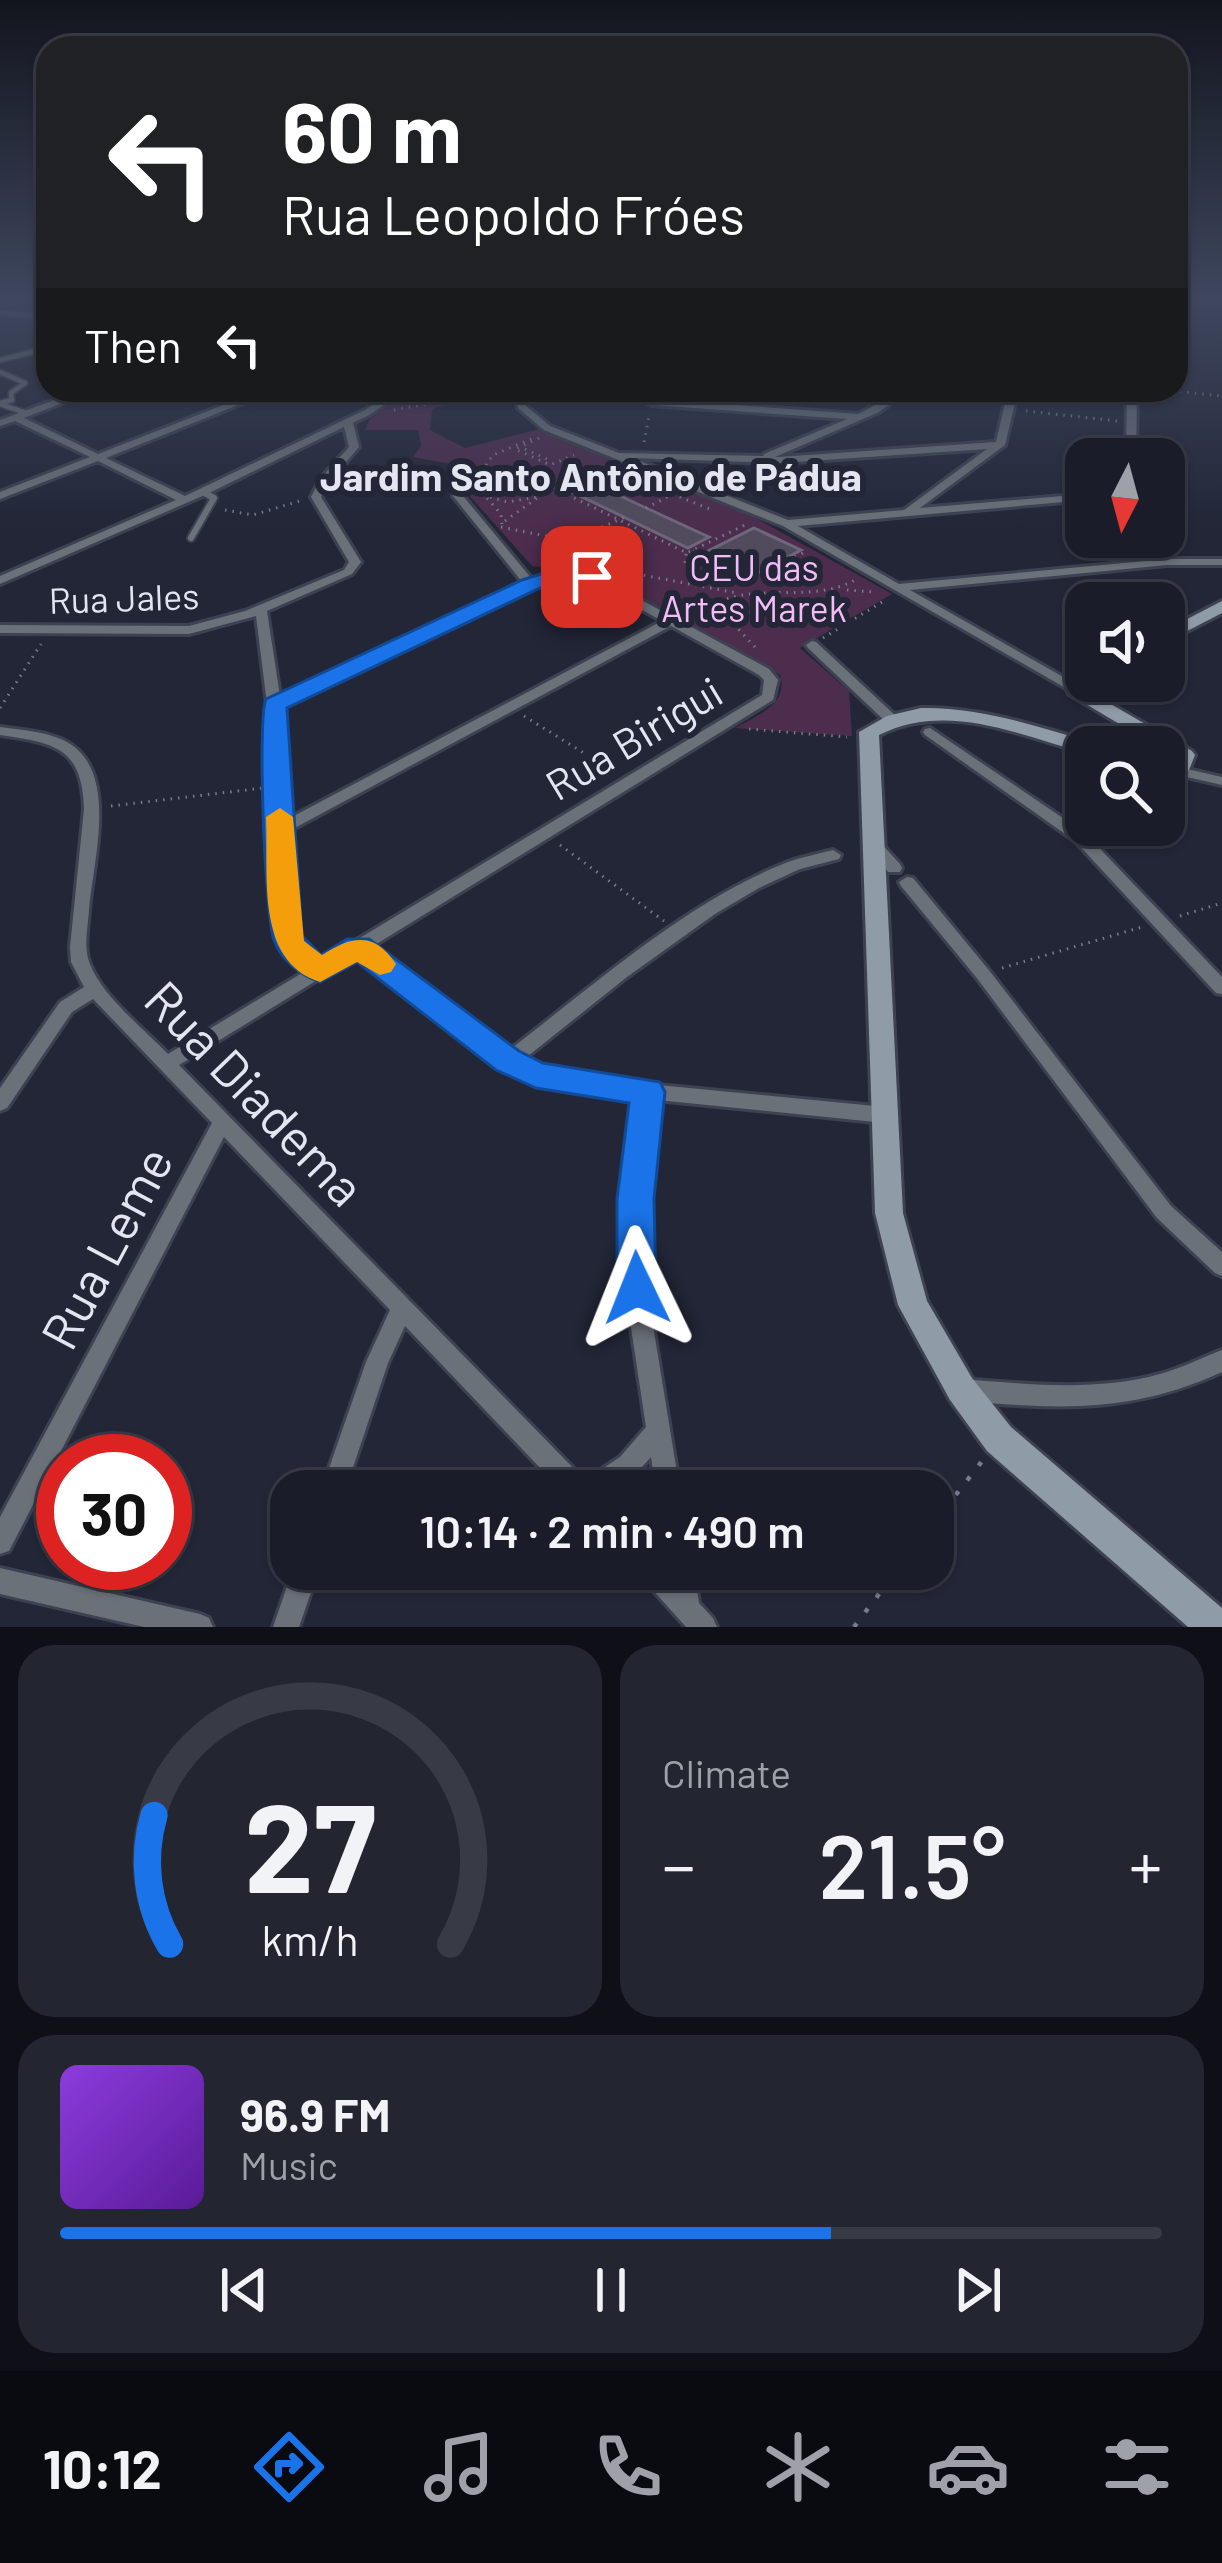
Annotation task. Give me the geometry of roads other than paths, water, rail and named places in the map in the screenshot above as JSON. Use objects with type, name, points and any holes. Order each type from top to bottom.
[{"type":"street","points":[[0,423],[57,402]]},
{"type":"street","points":[[0,496],[239,402]]},
{"type":"street","points":[[0,580],[203,492],[380,402]]},
{"type":"street","points":[[524,402],[547,428],[617,457],[642,460],[787,524],[895,592],[1065,677]]},
{"type":"street","points":[[652,402],[858,417]]},
{"type":"street","points":[[753,460],[885,402]]},
{"type":"street","points":[[907,513],[1004,439],[1011,402]]},
{"type":"street","points":[[1132,402],[1132,438]]},
{"type":"street","points":[[20,415],[185,500]]},
{"type":"street","name":"Rua Jales","points":[[0,629],[189,630],[261,609],[354,567],[356,562],[316,497],[355,447],[348,422]]},
{"type":"street","points":[[642,460],[669,455],[753,460],[997,445]]},
{"type":"street","points":[[793,446],[819,457]]},
{"type":"street","points":[[946,448],[979,460]]},
{"type":"street","points":[[463,468],[458,496],[496,527],[530,584]]},
{"type":"street","points":[[943,485],[956,508]]},
{"type":"street","points":[[787,524],[1065,498]]},
{"type":"street","points":[[895,592],[1142,564],[1222,562]]},
{"type":"street","name":"Rua Birigui","points":[[168,1063],[768,697],[771,680],[751,664],[592,577],[560,574],[274,704]]},
{"type":"street","points":[[1185,626],[1222,606]]},
{"type":"street","points":[[261,609],[274,704],[287,938],[301,957],[320,970]]},
{"type":"street","points":[[281,829],[672,621]]},
{"type":"street","points":[[812,645],[892,720]]},
{"type":"street","points":[[1106,702],[1138,726]]},
{"type":"street","points":[[1065,742],[956,715],[892,720],[869,732],[890,1213],[897,1256],[913,1305],[962,1390],[999,1439],[1216,1627]]},
{"type":"street","points":[[1131,720],[1137,726]]},
{"type":"street","name":"Rua Diadema","points":[[0,731],[37,736],[70,751],[92,778],[95,808],[78,947],[94,989],[558,1470]]},
{"type":"street","points":[[930,732],[1080,837],[1222,988]]},
{"type":"street","points":[[1185,764],[1221,782]]},
{"type":"street","points":[[872,843],[982,973],[1164,1212],[1222,1266]]},
{"type":"street","points":[[508,1060],[680,932],[782,867],[833,855]]},
{"type":"street","points":[[358,947],[508,1060],[553,1078],[885,1115]]},
{"type":"street","points":[[0,1102],[66,1007],[94,989]]},
{"type":"street","points":[[648,1092],[634,1239],[664,1470]]},
{"type":"street","name":"Rua Leme","points":[[0,1542],[222,1122]]},
{"type":"street","points":[[339,1470],[401,1309]]},
{"type":"street","points":[[962,1390],[1115,1396],[1178,1383],[1222,1361]]},
{"type":"street","points":[[621,1470],[658,1431]]},
{"type":"street","points":[[0,1581],[200,1627]]},
{"type":"street","points":[[286,1627],[299,1590]]},
{"type":"street","points":[[670,1590],[700,1622]]},
{"type":"street","points":[[689,1590],[700,1622]]},
{"type":"lane","points":[[0,404],[12,400],[11,393],[25,383],[7,375]]},
{"type":"lane","points":[[0,404],[20,415]]},
{"type":"lane","points":[[191,538],[214,498],[203,492]]},
{"type":"district","name":"Jardim Santo Antônio de Pádua","points":[[591,475]]},
{"type":"park label","name":"CEU das Artes Marek","points":[[754,586]]}]
